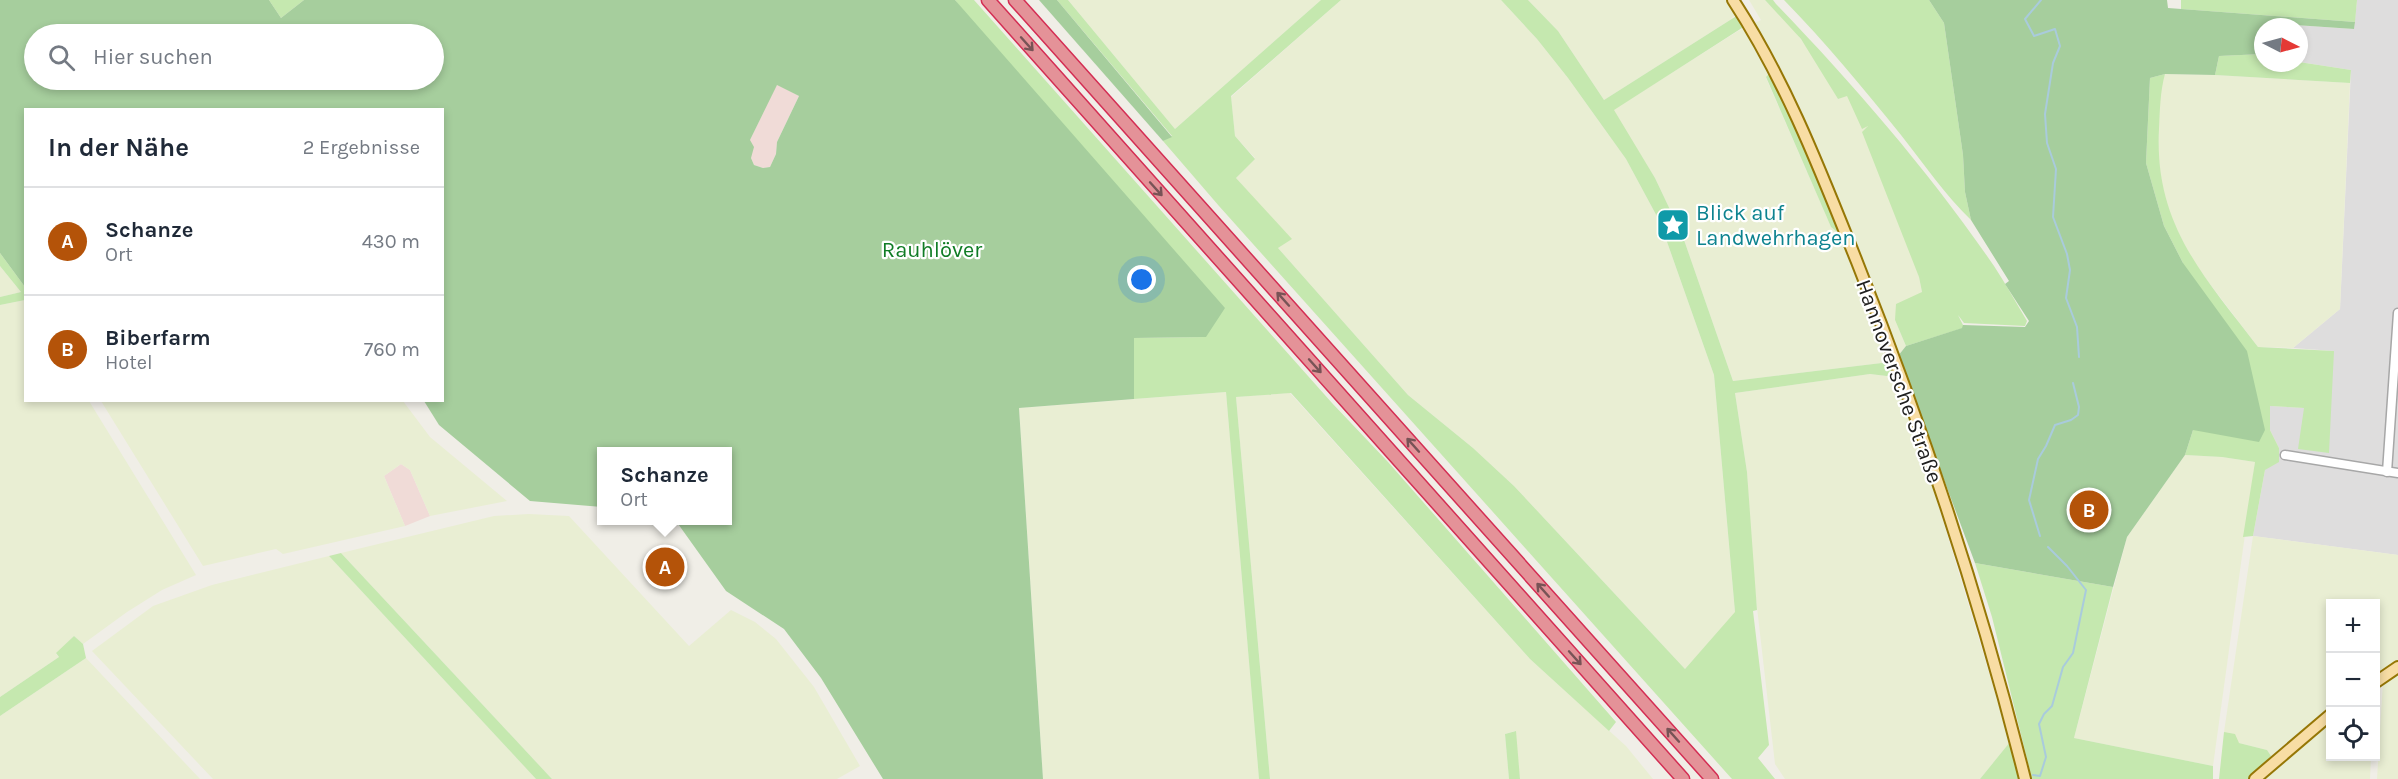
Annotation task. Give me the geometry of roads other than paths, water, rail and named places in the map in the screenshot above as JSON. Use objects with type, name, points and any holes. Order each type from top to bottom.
[{"type":"highway","points":[[988,0],[1683,779]]},
{"type":"highway","points":[[1015,0],[1712,779]]},
{"type":"main road","name":"Hannoversche Straße","points":[[1733,0],[1764,51],[1790,102],[1874,304],[1950,520],[2004,700],[2025,779]]},
{"type":"main road","points":[[2380,679],[2398,667]]},
{"type":"main road","points":[[2255,779],[2326,719]]},
{"type":"street","points":[[2387,472],[2396,383],[2398,314]]},
{"type":"street","points":[[2285,455],[2398,473]]},
{"type":"waterway","points":[[2041,0],[2025,19],[2034,36],[2055,29],[2060,46],[2053,63],[2045,114],[2047,143],[2056,169],[2053,217],[2067,254],[2070,270],[2066,298],[2077,327],[2079,357]]},
{"type":"waterway","points":[[2040,536],[2029,500],[2038,459],[2055,425],[2078,415],[2079,407],[2073,383]]},
{"type":"waterway","points":[[2033,775],[2040,776],[2046,757],[2039,724],[2044,714],[2052,706],[2063,667],[2073,653],[2086,590],[2048,547]]},
{"type":"place","name":"Blick auf Landwehrhagen","points":[[1673,225]]},
{"type":"place","name":"Biberfarm","points":[[2089,510]]},
{"type":"place","name":"Schanze","points":[[665,567]]},
{"type":"park label","name":"Rauhlöver","points":[[932,249]]}]
